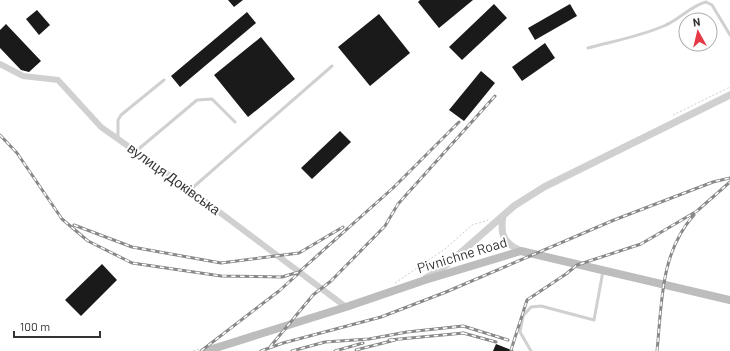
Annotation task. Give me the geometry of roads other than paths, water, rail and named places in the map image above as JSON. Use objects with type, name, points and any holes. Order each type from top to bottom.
[{"type":"main road","name":"Pivnichne Road","points":[[206,351],[346,307],[425,280],[521,251],[730,300]]},
{"type":"street","name":"вулиця Доківська","points":[[0,64],[23,76],[58,80],[101,127],[190,190],[346,307]]},
{"type":"street","points":[[425,280],[448,263],[514,206],[544,187],[730,95]]},
{"type":"street","points":[[503,216],[501,226],[506,241],[511,247],[521,251]]},
{"type":"lane","points":[[588,48],[659,28],[706,2],[712,5],[730,34]]},
{"type":"lane","points":[[190,190],[332,66]]},
{"type":"lane","points":[[118,139],[118,120],[121,115],[164,80]]},
{"type":"lane","points":[[135,152],[198,100],[212,99],[235,122]]},
{"type":"lane","points":[[531,351],[520,332],[523,316],[531,307],[541,306],[594,320],[603,271]]},
{"type":"railway","points":[[270,347],[313,295],[331,281],[385,226],[398,204],[495,96]]},
{"type":"railway","points":[[0,135],[17,153],[62,219],[88,241],[132,263],[221,276],[282,277],[299,272],[393,188],[459,122]]},
{"type":"railway","points":[[261,351],[283,343],[381,317],[446,292],[614,220],[713,182],[730,178]]},
{"type":"railway","points":[[511,350],[527,300],[577,265],[641,244],[697,211],[730,182]]},
{"type":"railway","points":[[657,351],[662,297],[669,262],[683,230],[694,215]]},
{"type":"railway","points":[[74,225],[132,247],[221,263],[299,253],[343,227]]},
{"type":"railway","points":[[201,351],[279,291],[298,274]]},
{"type":"railway","points":[[292,351],[325,342],[369,339],[407,332],[463,326],[508,340]]},
{"type":"railway","points":[[463,333],[496,342]]},
{"type":"railway","points":[[389,340],[464,333]]},
{"type":"railway","points":[[356,350],[395,340]]},
{"type":"railway","points":[[335,351],[363,343]]}]
